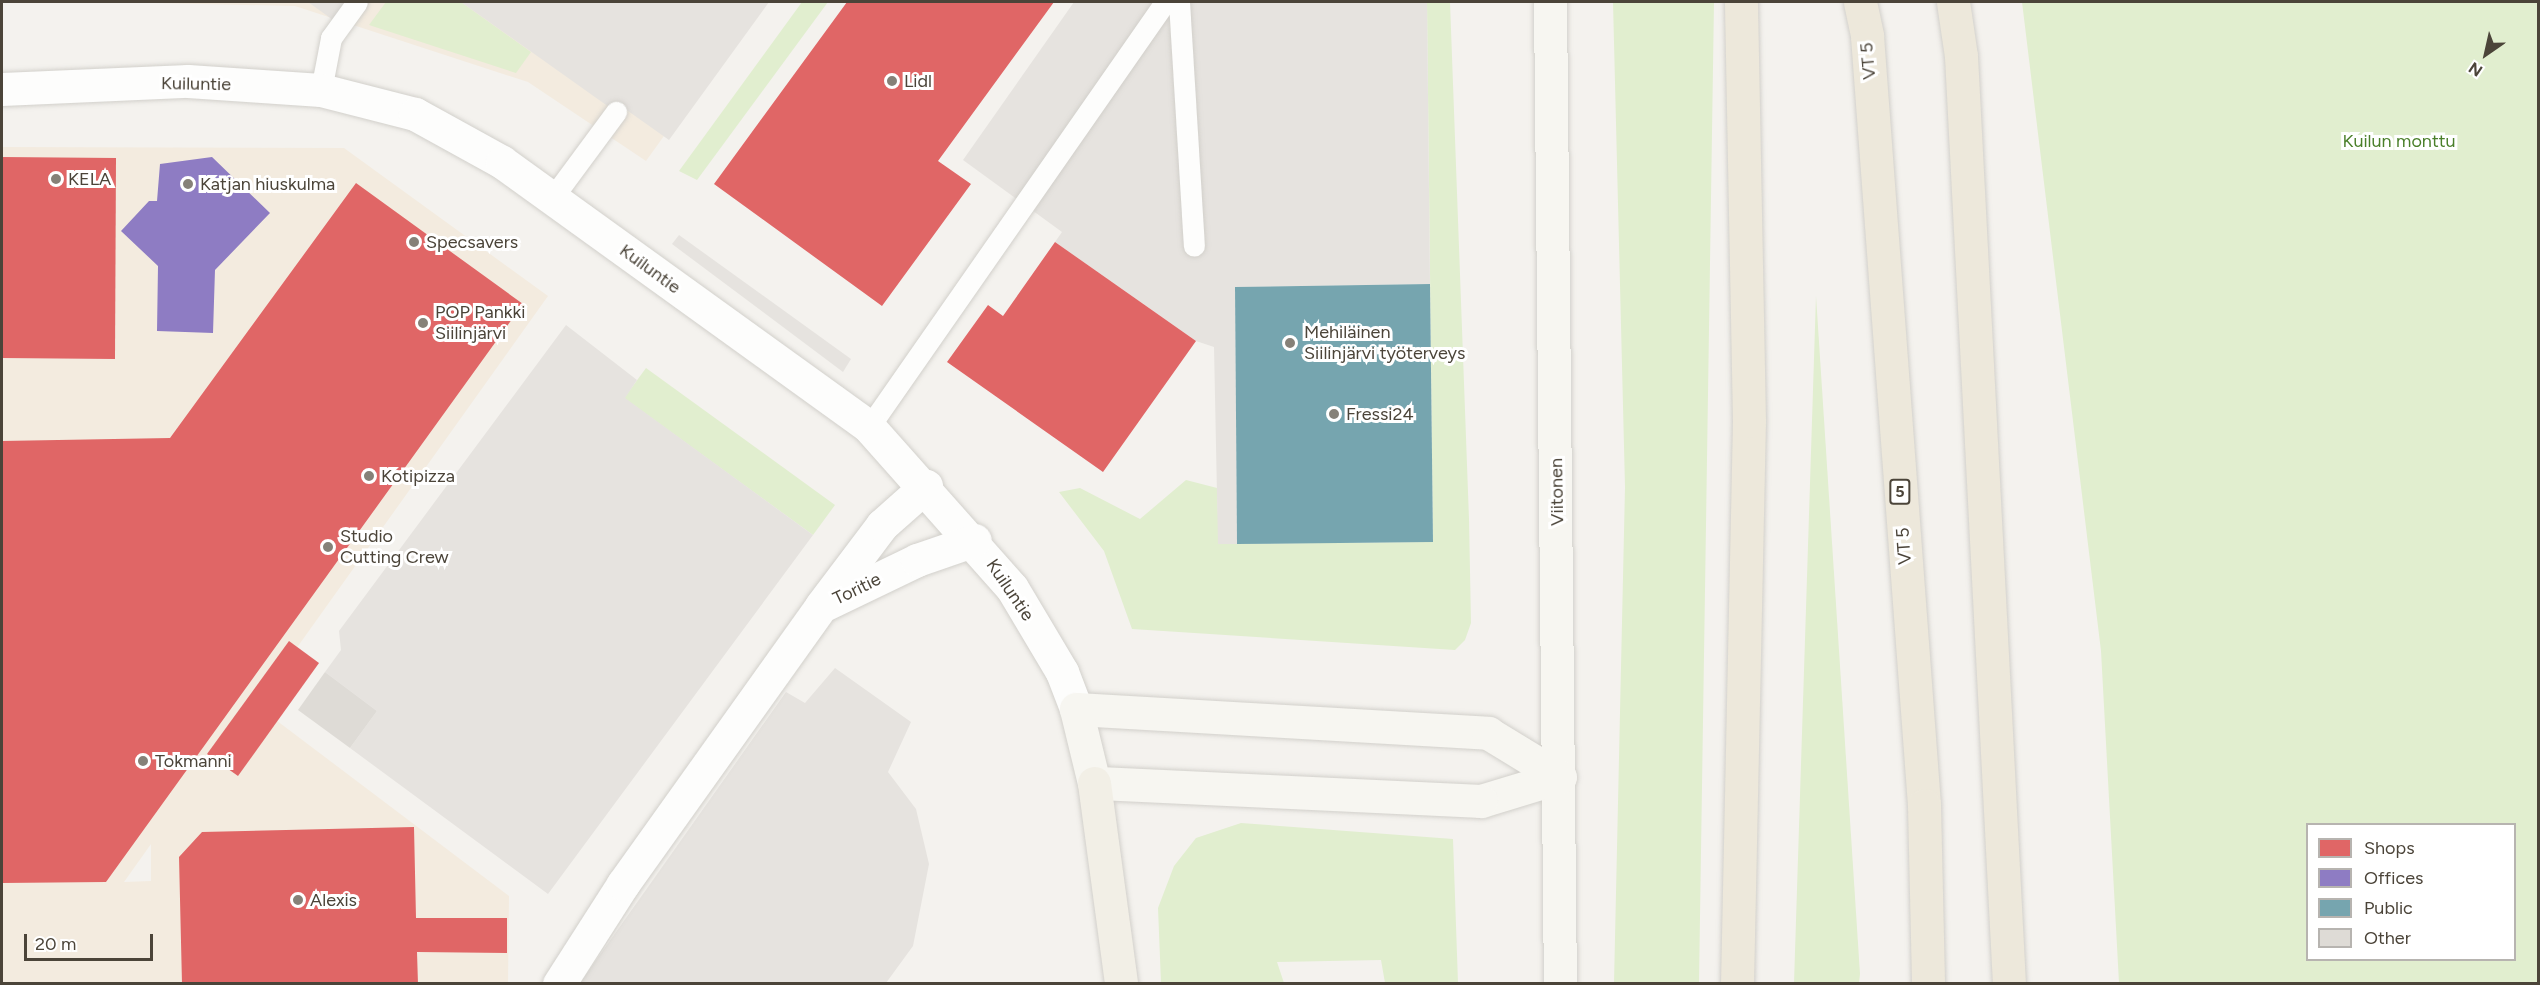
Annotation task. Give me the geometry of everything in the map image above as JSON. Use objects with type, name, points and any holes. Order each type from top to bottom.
[{"type":"highway","points":[[1737,984],[1749,421],[1741,2]]},
{"type":"highway","name":"VT 5","points":[[1860,2],[1867,36],[1924,805],[1928,984]]},
{"type":"highway","points":[[1953,2],[1961,56],[2009,984]]},
{"type":"main road","name":"Viitonen","points":[[1550,2],[1560,777],[1560,984]]},
{"type":"main road","points":[[1076,709],[1488,733],[1560,777]]},
{"type":"main road","name":"Kuiluntie","points":[[1076,709],[1094,783]]},
{"type":"main road","points":[[1121,984],[1094,783],[1481,801],[1560,777]]},
{"type":"street","name":"Kuiluntie","points":[[2,89],[188,81],[321,90],[415,114],[553,197],[869,427],[975,540],[1057,662],[1076,709]]},
{"type":"street","name":"Toritie","points":[[821,606],[882,525],[926,486]]},
{"type":"street","name":"Toritie","points":[[821,606],[917,560],[975,540]]},
{"type":"street","points":[[559,984],[623,884],[821,606]]},
{"type":"lane","points":[[321,90],[331,38],[357,2]]},
{"type":"lane","points":[[869,427],[1165,2]]},
{"type":"lane","points":[[1179,2],[1194,246]]},
{"type":"lane","points":[[553,197],[616,112]]},
{"type":"shaded area","points":[[110,2],[760,2],[646,161],[528,82],[295,6]]},
{"type":"shaded area","points":[[308,2],[357,2],[340,25]]},
{"type":"shaded area","points":[[461,2],[769,2],[669,140],[621,106],[616,112]]},
{"type":"shaded area","points":[[1074,2],[1427,2],[1430,284],[1235,287],[1237,544],[1218,544],[1214,347],[1196,341],[1055,242],[1062,232],[963,160]]},
{"type":"shaded area","points":[[2,147],[344,148],[548,296],[256,705],[509,896],[508,983],[2,984]],"holes":[[[151,844],[151,881],[124,882]]]},
{"type":"shaded area","points":[[679,235],[851,359],[843,372],[672,244]]},
{"type":"shaded area","points":[[566,325],[637,380],[625,398],[813,535],[548,894],[350,748],[377,711],[325,672],[341,650],[339,631]]},
{"type":"shaded area","points":[[835,668],[911,722],[888,772],[916,809],[929,864],[913,946],[886,983],[580,983],[786,692],[805,703]]},
{"type":"green space","points":[[386,2],[461,2],[531,52],[516,73],[369,25]]},
{"type":"green space","points":[[802,2],[828,2],[697,180],[679,171]]},
{"type":"green space","points":[[1427,2],[1450,2],[1469,519],[1471,623],[1465,640],[1455,650],[1132,629],[1104,551],[1059,492],[1080,488],[1140,519],[1186,480],[1217,488],[1219,544],[1433,542]]},
{"type":"green space","points":[[1613,2],[1714,2],[1699,983],[1614,983],[1625,487]]},
{"type":"green space","name":"Kuilun monttu","points":[[2022,2],[2538,2],[2538,983],[2119,983],[2101,651]]},
{"type":"green space","points":[[1816,296],[1860,974],[1859,983],[1794,983]]},
{"type":"green space","points":[[646,368],[835,505],[813,535],[624,398]]},
{"type":"green space","points":[[1241,823],[1453,839],[1458,983],[1385,983],[1381,960],[1277,962],[1284,983],[1161,983],[1158,908],[1174,866],[1196,838]]},
{"type":"building: Shops","name":"Lidl","points":[[847,2],[1054,2],[938,161],[971,184],[882,306],[714,184]]},
{"type":"building: Shops","points":[[2,157],[116,158],[115,359],[2,358]]},
{"type":"building: Shops","points":[[356,183],[523,304],[106,882],[2,883],[2,441],[170,438]]},
{"type":"building: Shops","points":[[1055,242],[1196,341],[1103,472],[947,362],[988,305],[1003,316]]},
{"type":"building: Shops","points":[[289,641],[319,663],[238,776],[207,754]]},
{"type":"building: Shops","name":"Alexis","points":[[414,827],[416,918],[507,918],[507,953],[417,952],[418,984],[182,984],[179,857],[202,832]]},
{"type":"building: Offices","points":[[212,157],[270,213],[215,270],[213,333],[157,331],[158,266],[121,231],[149,201],[157,201],[160,164]]},
{"type":"building: Public","name":"Fressi24","points":[[1430,284],[1433,542],[1237,544],[1235,287]]},
{"type":"building: Other","points":[[325,672],[377,711],[350,748],[298,710]]},
{"type":"place","name":"Lidl","points":[[892,81]]},
{"type":"place","name":"KELA","points":[[56,179]]},
{"type":"place","name":"Katjan hiuskulma","points":[[188,184]]},
{"type":"place","name":"Specsavers","points":[[414,242]]},
{"type":"place","name":"POP Pankki Siilinjärvi","points":[[423,323]]},
{"type":"place","name":"Mehiläinen Siilinjärvi työterveys","points":[[1290,343]]},
{"type":"place","name":"Fressi24","points":[[1334,414]]},
{"type":"place","name":"Kotipizza","points":[[369,476]]},
{"type":"place","name":"Studio Cutting Crew","points":[[328,547]]},
{"type":"place","name":"Tokmanni","points":[[143,761]]},
{"type":"place","name":"Alexis","points":[[298,900]]}]
